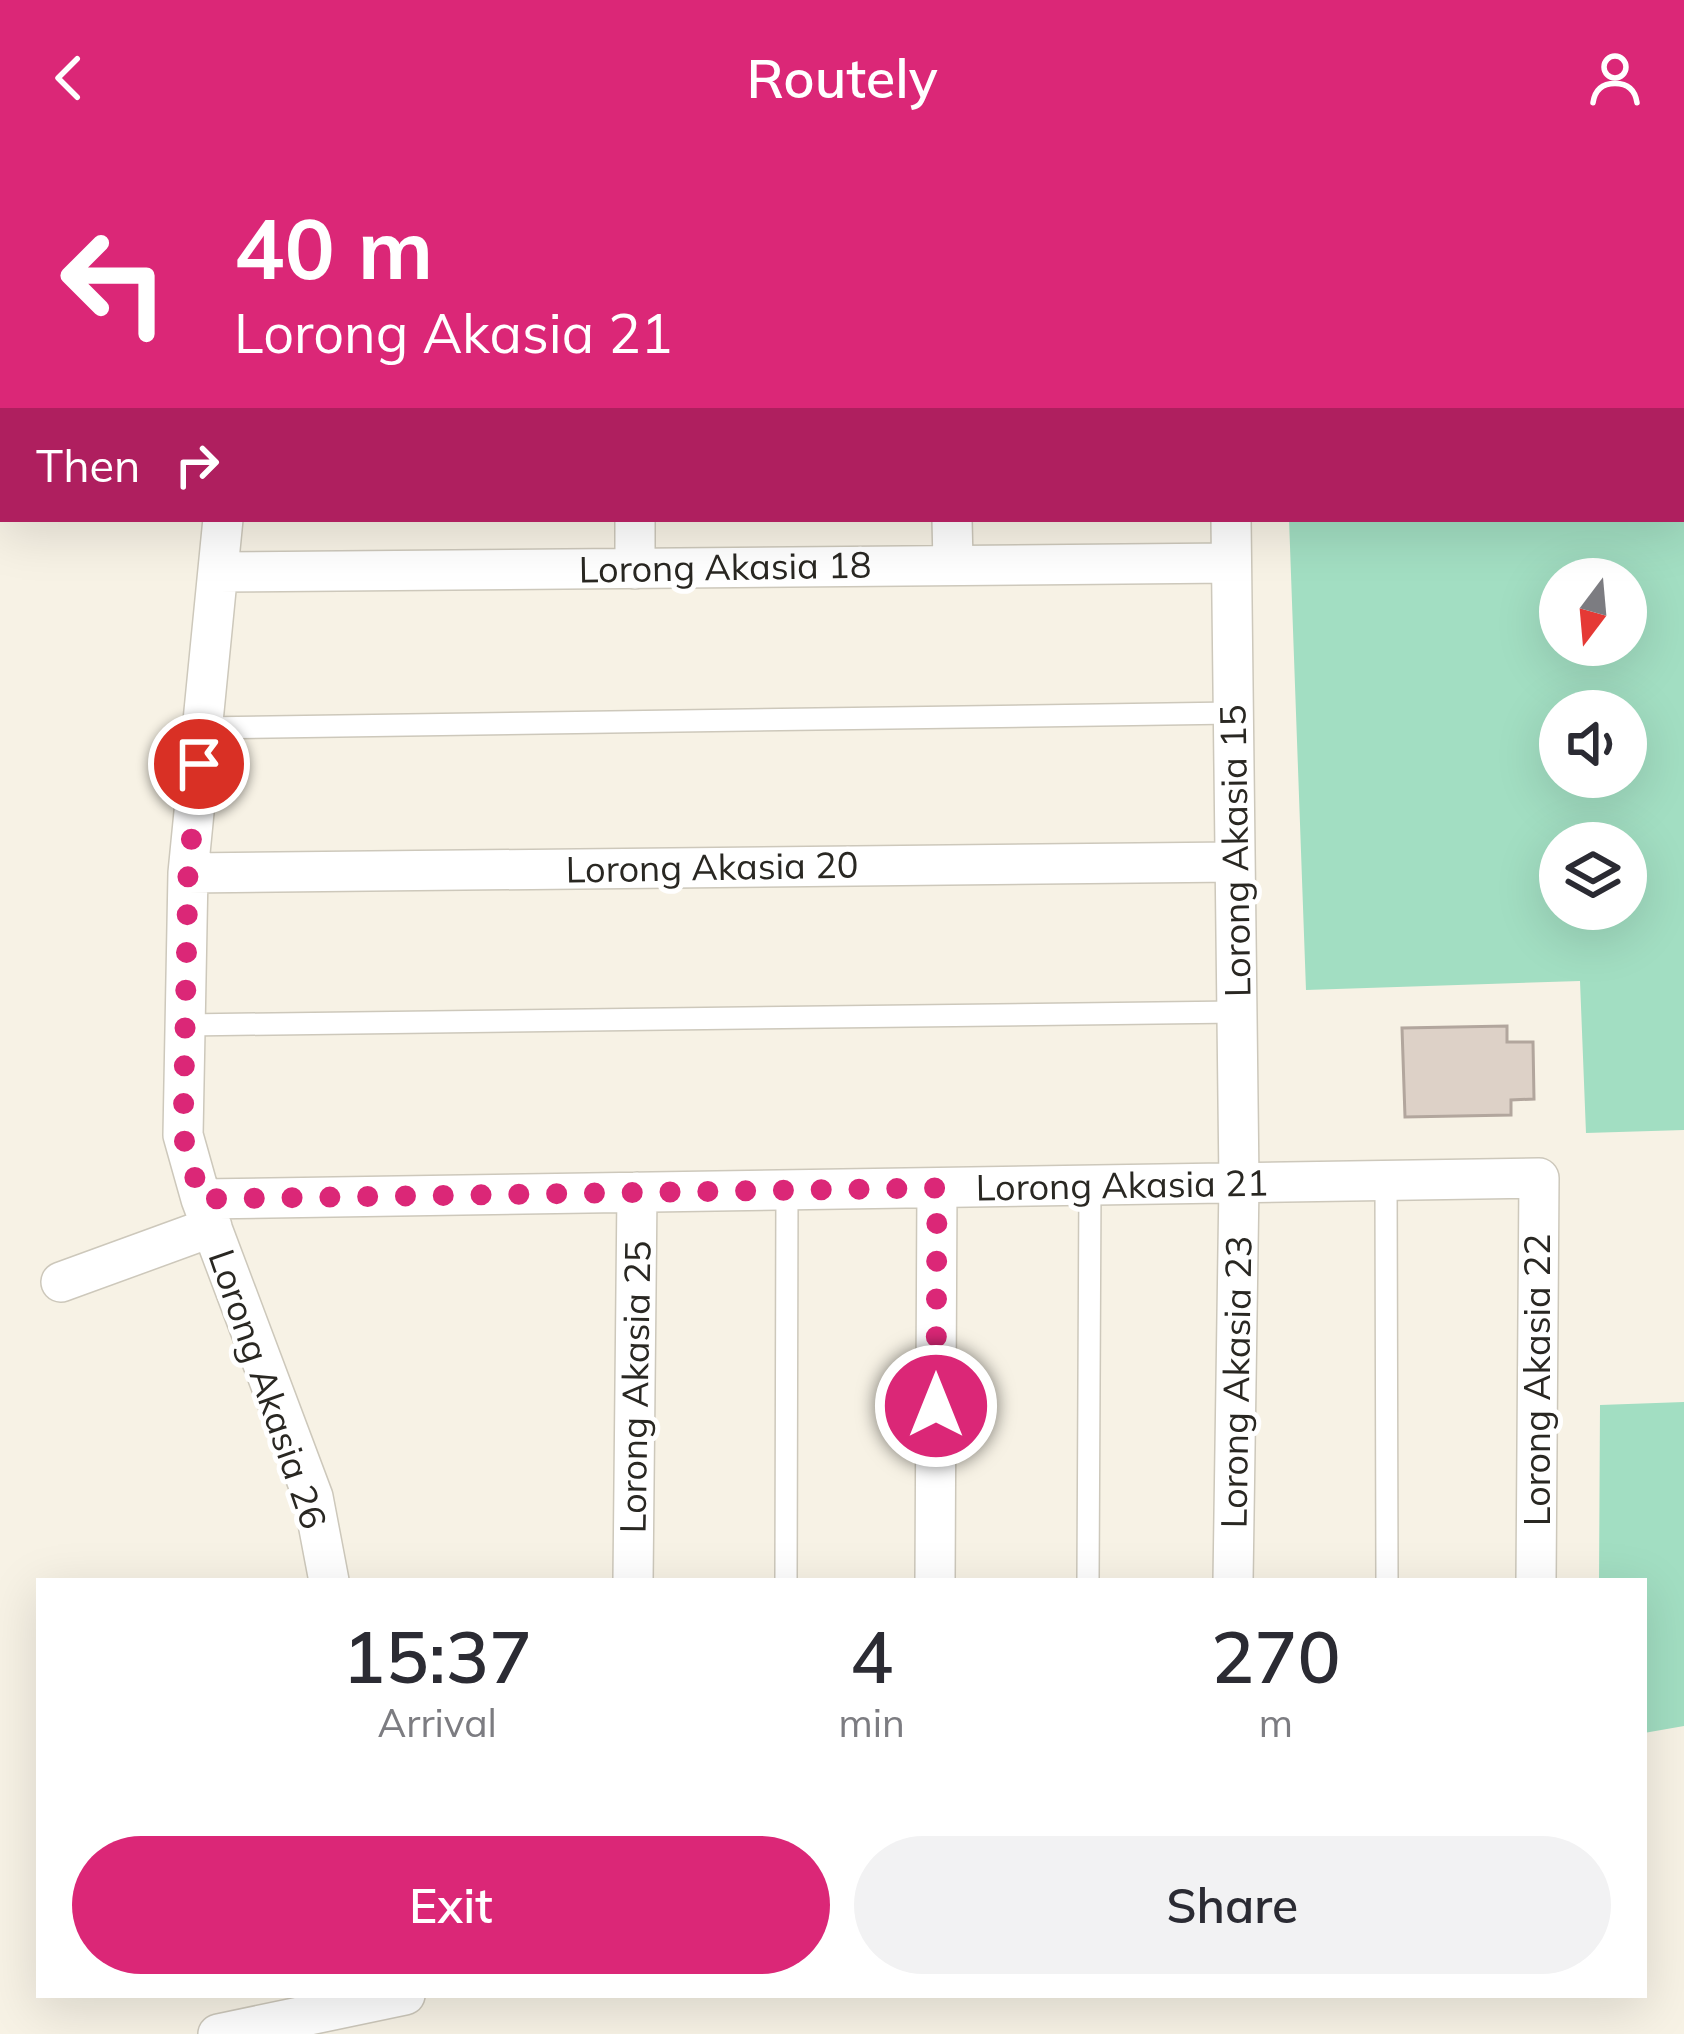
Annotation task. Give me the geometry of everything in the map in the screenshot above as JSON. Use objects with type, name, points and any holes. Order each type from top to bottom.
[{"type":"street","name":"Lorong Akasia 26","points":[[223,522],[188,873],[183,1136],[207,1213],[314,1497],[328,1578]]},
{"type":"street","points":[[635,522],[635,569]]},
{"type":"street","points":[[952,522],[953,563]]},
{"type":"street","name":"Lorong Akasia 15","points":[[1231,522],[1239,1183]]},
{"type":"street","name":"Lorong Akasia 18","points":[[218,572],[1231,563]]},
{"type":"street","name":"Lorong Akasia 20","points":[[188,873],[1235,862]]},
{"type":"street","name":"Lorong Akasia 21","points":[[61,1282],[207,1213],[637,1192],[1538,1178]]},
{"type":"street","name":"Lorong Akasia 22","points":[[1536,1578],[1538,1178]]},
{"type":"street","name":"Lorong Akasia 23","points":[[1233,1578],[1239,1183]]},
{"type":"street","points":[[935,1578],[937,1188]]},
{"type":"street","name":"Lorong Akasia 25","points":[[633,1578],[637,1192]]},
{"type":"street","points":[[238,2019],[384,1998]]},
{"type":"lane","points":[[202,728],[1233,713]]},
{"type":"lane","points":[[185,1024],[1237,1012]]},
{"type":"lane","points":[[1386,1181],[1387,1578]]},
{"type":"lane","points":[[1088,1578],[1090,1185]]},
{"type":"lane","points":[[787,1578],[788,1190]]},
{"type":"green space","points":[[1289,522],[1684,522],[1684,1130],[1586,1133],[1580,981],[1306,990]]},
{"type":"green space","points":[[1684,1402],[1684,1726],[1647,1732],[1647,1578],[1599,1578],[1600,1405]]},
{"type":"building","points":[[1507,1026],[1507,1042],[1533,1042],[1534,1099],[1511,1100],[1511,1115],[1405,1117],[1402,1028]]},
{"type":"route","points":[[199,764],[188,873],[183,1136],[201,1199],[937,1188],[936,1406]]}]
